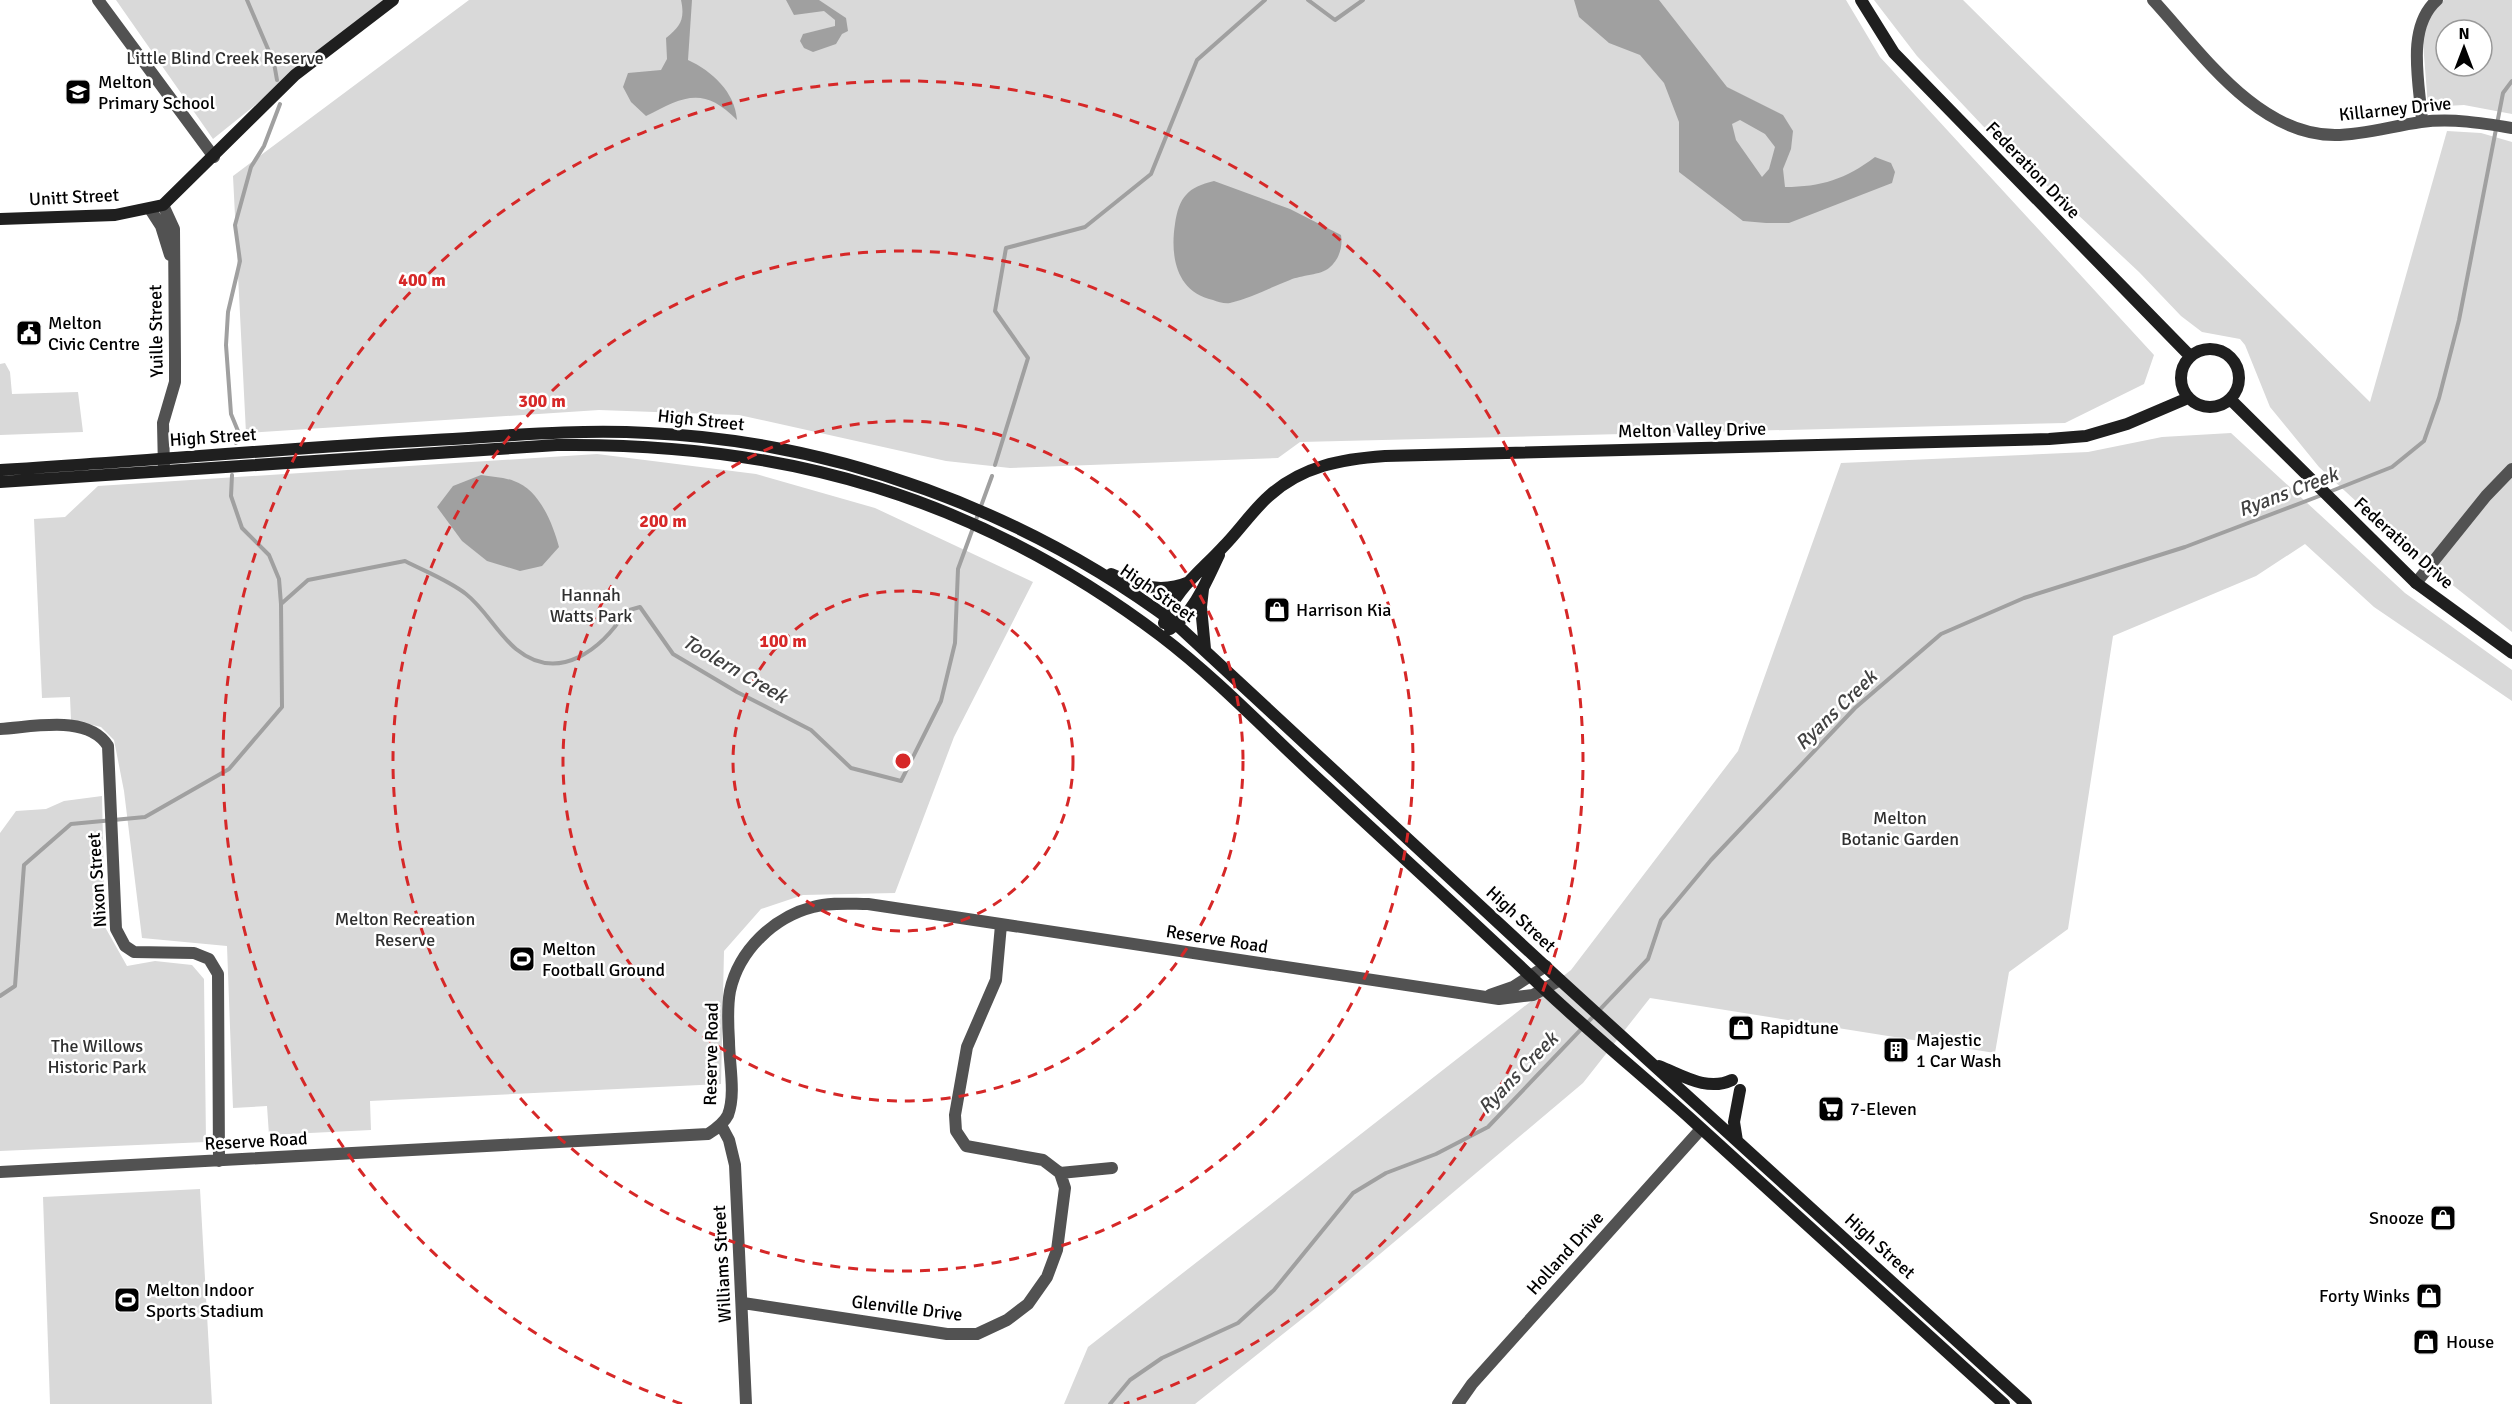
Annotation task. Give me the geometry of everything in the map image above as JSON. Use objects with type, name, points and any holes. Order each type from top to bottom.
[{"type":"main road","points":[[150,209],[163,205],[296,75],[393,0]]},
{"type":"main road","name":"Federation Drive","points":[[1862,0],[1894,52],[2190,356]]},
{"type":"main road","name":"Unitt Street","points":[[0,219],[115,215],[150,209]]},
{"type":"main road","points":[[2211,348],[2222,351],[2232,358],[2238,368],[2239,379],[2237,390],[2230,399],[2220,405],[2209,407],[2188,398],[2182,388],[2180,376],[2183,365],[2190,356],[2200,350],[2211,348]]},
{"type":"main road","name":"Melton Valley Drive","points":[[1160,636],[1166,616],[1189,581],[1270,495],[1294,478],[1325,464],[1353,458],[2049,439],[2086,436],[2127,424],[2188,398]]},
{"type":"main road","name":"Federation Drive","points":[[2230,399],[2415,583],[2512,653]]},
{"type":"main road","name":"High Street","points":[[0,482],[346,445],[580,432],[649,433],[739,442],[831,460],[894,478],[958,509],[1060,552],[1166,616],[1205,649],[1589,1007],[2026,1404]]},
{"type":"main road","name":"High Street","points":[[0,470],[164,465]]},
{"type":"main road","name":"High Street","points":[[985,521],[1073,576],[1160,636],[1218,685],[1546,990],[2004,1404]]},
{"type":"main road","name":"Melton Valley Drive","points":[[1160,636],[1176,624],[1203,588],[1222,548]]},
{"type":"main road","points":[[1060,552],[1146,587],[1169,589],[1189,581]]},
{"type":"main road","points":[[1203,588],[1201,607],[1205,649]]},
{"type":"main road","points":[[1650,1062],[1707,1085],[1736,1085],[1734,1122],[1737,1141]]},
{"type":"main road","points":[[1701,1129],[1711,1118]]},
{"type":"street","points":[[98,0],[214,157]]},
{"type":"street","name":"Killarney Drive","points":[[2153,0],[2245,98],[2271,117],[2307,131],[2335,135],[2422,122],[2465,120],[2507,127]]},
{"type":"street","points":[[2422,122],[2418,41],[2420,22],[2437,0]]},
{"type":"street","name":"Yuille Street","points":[[163,205],[174,229],[175,382],[163,423],[164,465]]},
{"type":"street","name":"Yuille Street","points":[[150,209],[161,226],[173,262]]},
{"type":"street","points":[[2415,583],[2486,496],[2512,469]]},
{"type":"street","name":"Nixon Street","points":[[0,729],[81,725],[102,736],[108,746],[116,929],[125,946],[134,952],[194,953],[208,959],[218,974],[219,1161]]},
{"type":"street","name":"Reserve Road","points":[[0,1172],[688,1137],[708,1134],[721,1125],[728,1115],[730,990],[740,964],[770,927],[814,906],[868,904],[1499,999],[1528,997],[1546,990],[1560,980]]},
{"type":"street","points":[[1001,925],[996,980],[967,1047],[955,1115],[956,1131],[966,1146],[983,1151],[1043,1160],[1060,1173],[1112,1168]]},
{"type":"street","points":[[1486,997],[1532,976],[1546,966]]},
{"type":"street","name":"Williams Street","points":[[721,1125],[729,1140],[735,1165],[746,1404]]},
{"type":"street","name":"Holland Drive","points":[[1458,1404],[1472,1383],[1701,1129]]},
{"type":"street","name":"Glenville Drive","points":[[743,1303],[948,1334],[976,1334],[1007,1320],[1028,1304],[1047,1276],[1058,1240],[1065,1188],[1060,1173]]},
{"type":"green space","name":"Little Blind Creek Reserve","points":[[116,0],[386,0],[213,139]]},
{"type":"green space","points":[[469,0],[1846,0],[1880,57],[2154,355],[2144,384],[2065,423],[1300,442],[1278,458],[1010,468],[946,461],[739,415],[599,410],[246,433],[233,176]]},
{"type":"green space","points":[[1874,0],[1963,0],[2370,402],[2447,131],[2481,133],[2512,142],[2512,632],[2412,553],[2319,467],[2270,407],[2245,345],[2240,339],[2202,332],[2181,316],[2139,272],[1983,126],[1917,56]]},
{"type":"green space","points":[[2444,0],[2512,0],[2512,114],[2464,105],[2428,107],[2422,29],[2432,9]]},
{"type":"green space","points":[[5,363],[10,372],[12,394],[78,392],[83,432],[0,435],[0,364]]},
{"type":"green space","name":"Melton Botanic Garden","points":[[2231,433],[2405,593],[2512,670],[2512,701],[2374,607],[2305,544],[2256,576],[2113,636],[2068,929],[2009,972],[1995,1053],[1650,998],[1583,1083],[1317,1307],[1195,1404],[1064,1404],[1088,1347],[1571,970],[1738,751],[1841,463],[2088,452],[2162,437]]},
{"type":"green space","points":[[597,454],[756,474],[875,508],[1033,582],[954,737],[895,893],[803,895],[761,909],[724,951],[721,1084],[370,1101],[371,1130],[269,1135],[267,1106],[233,1108],[227,946],[142,938],[124,791],[114,740],[101,727],[71,720],[70,697],[42,698],[34,519],[65,517],[98,486]]},
{"type":"green space","name":"The Willows Historic Park","points":[[102,796],[105,927],[127,966],[155,961],[192,965],[204,979],[206,1142],[0,1151],[0,833],[16,811],[46,809],[64,801]]},
{"type":"green space","name":"Melton Indoor Sports Stadium","points":[[200,1189],[212,1404],[50,1404],[43,1197]]},
{"type":"shaded area","points":[[681,0],[692,0],[688,60],[706,70],[721,84],[732,100],[737,120],[725,109],[703,98],[682,100],[646,116],[631,102],[623,87],[628,73],[661,70],[667,59],[666,38],[681,22]]},
{"type":"shaded area","points":[[786,0],[819,0],[846,18],[848,31],[842,34],[836,44],[813,52],[804,48],[800,41],[803,34],[835,26],[835,20],[824,11],[794,15]]},
{"type":"shaded area","points":[[1574,0],[1659,0],[1727,87],[1783,115],[1793,131],[1791,149],[1783,169],[1785,187],[1833,180],[1854,171],[1875,157],[1891,163],[1895,172],[1892,183],[1789,223],[1743,221],[1679,172],[1679,122],[1664,83],[1640,55],[1609,43],[1579,17]],"holes":[[[1740,120],[1765,134],[1775,147],[1769,169],[1762,177],[1736,140],[1732,124]]]},
{"type":"shaded area","points":[[1214,181],[1290,209],[1341,235],[1341,249],[1338,257],[1329,268],[1321,272],[1295,278],[1230,303],[1201,296],[1183,281],[1178,271],[1174,248],[1175,224],[1179,207],[1186,195],[1198,186]]},
{"type":"shaded area","points":[[481,475],[514,481],[531,491],[538,499],[549,518],[559,547],[542,566],[520,571],[487,561],[462,541],[437,507],[453,486]]},
{"type":"waterway","points":[[247,0],[274,63],[277,80]]},
{"type":"waterway","name":"Toolern Creek","points":[[995,465],[1028,358],[995,311],[1006,248],[1085,227],[1151,174],[1197,60],[1265,0]]},
{"type":"waterway","name":"Toolern Creek","points":[[1308,0],[1335,20],[1363,0]]},
{"type":"waterway","name":"Ryans Creek","points":[[2329,492],[2392,467],[2424,441],[2439,398],[2459,320],[2503,93],[2512,81]]},
{"type":"waterway","points":[[236,443],[238,431],[231,414],[226,345],[228,312],[240,261],[235,225],[251,167],[264,146],[280,104]]},
{"type":"waterway","points":[[232,475],[231,496],[242,528],[269,555],[279,579],[281,604]]},
{"type":"waterway","name":"Toolern Creek","points":[[0,996],[15,986],[24,865],[71,824],[145,817],[229,769],[282,707],[281,604],[308,580],[405,561],[459,589],[479,607],[516,649],[532,659],[548,663],[563,662],[592,649],[605,638],[626,611],[640,607],[673,654],[737,692],[811,730],[851,768],[901,781],[941,701],[955,643],[958,569],[992,476]]},
{"type":"waterway","name":"Ryans Creek","points":[[1110,1404],[1130,1380],[1162,1358],[1238,1323],[1274,1290],[1353,1193],[1386,1173],[1436,1154],[1488,1127],[1648,959],[1661,920],[1711,860],[1855,708],[1941,634],[2024,598],[2185,547],[2322,495]]},
{"type":"place","name":"Melton Primary School","points":[[78,92]]},
{"type":"place","name":"Melton Civic Centre","points":[[29,333]]},
{"type":"place","name":"Harrison Kia","points":[[1277,610]]},
{"type":"place","name":"Melton Football Ground","points":[[522,959]]},
{"type":"place","name":"Rapidtune","points":[[1741,1028]]},
{"type":"place","name":"Majestic 1 Car Wash","points":[[1896,1050]]},
{"type":"place","name":"7-Eleven","points":[[1831,1109]]},
{"type":"place","name":"Snooze","points":[[2443,1218]]},
{"type":"place","name":"Forty Winks","points":[[2429,1296]]},
{"type":"place","name":"Melton Indoor Sports Stadium","points":[[127,1300]]},
{"type":"place","name":"House","points":[[2426,1342]]},
{"type":"park label","name":"Hannah Watts Park","points":[[591,605]]},
{"type":"park label","name":"Melton Recreation Reserve","points":[[405,929]]}]
